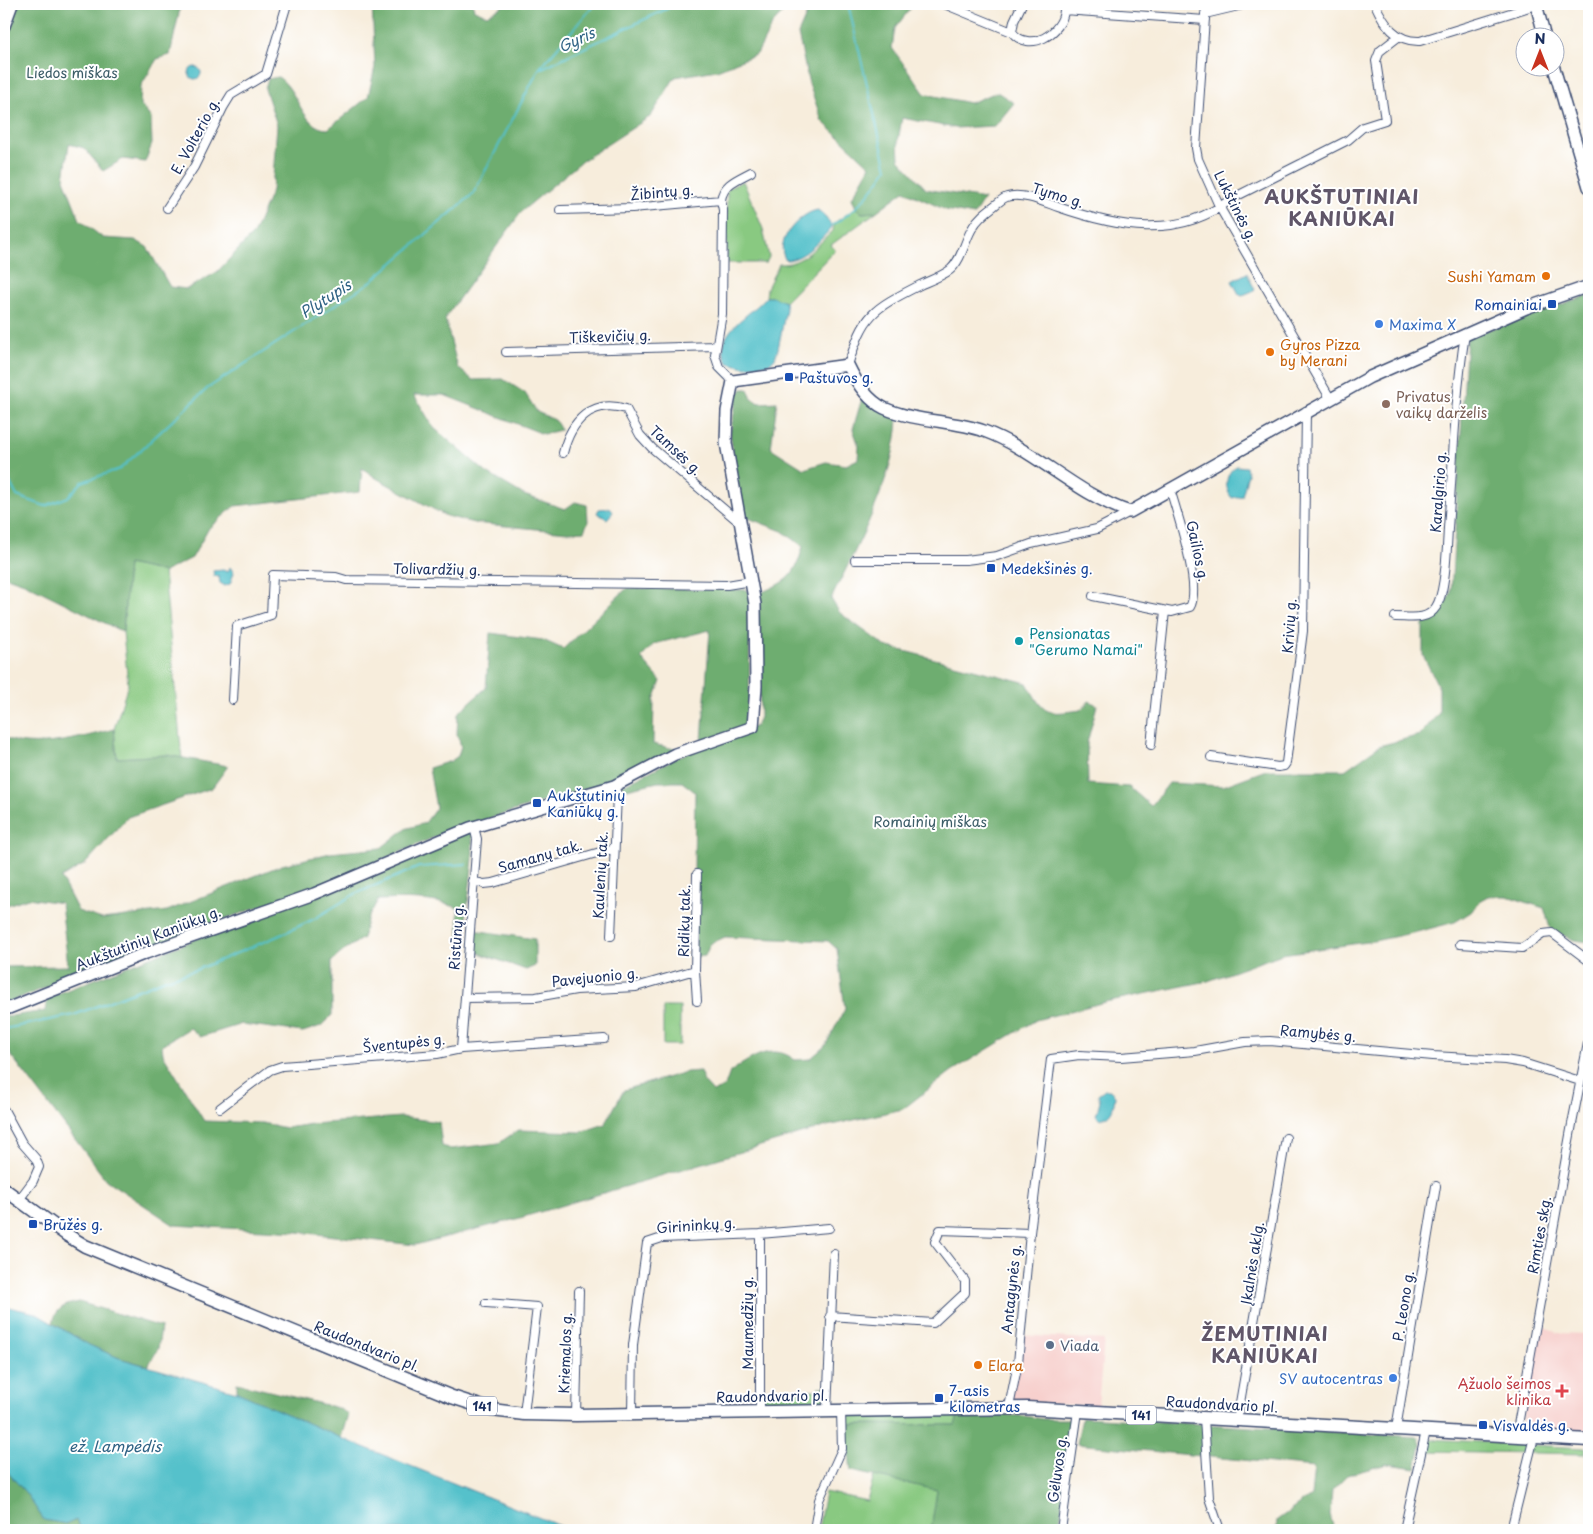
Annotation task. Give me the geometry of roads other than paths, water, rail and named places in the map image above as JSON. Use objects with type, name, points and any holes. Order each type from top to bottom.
[{"type":"main road","name":"Raudondvario pl.","points":[[4,1189],[66,1235],[125,1263],[452,1397],[492,1410],[524,1414],[632,1414],[1008,1407],[1589,1440]]},
{"type":"street","points":[[4,26],[12,4]]},
{"type":"street","name":"E. Volterio g.","points":[[166,208],[194,167],[223,108],[232,96],[266,74],[287,4]]},
{"type":"street","points":[[944,4],[1012,32],[1019,38],[1035,41],[1051,35],[1063,16],[1062,7],[1205,17],[1247,4]]},
{"type":"street","points":[[1012,32],[1014,21],[1022,4]]},
{"type":"street","name":"Lukštinės g.","points":[[1206,4],[1196,148],[1198,159],[1220,208],[1330,398]]},
{"type":"street","points":[[1375,4],[1386,24],[1398,36],[1409,41],[1420,41],[1536,4],[1542,28]]},
{"type":"street","name":"Tymo g.","points":[[848,365],[857,336],[867,318],[886,302],[951,269],[973,226],[983,214],[1006,197],[1021,196],[1121,226],[1158,228],[1182,223],[1220,208],[1231,199],[1332,149],[1363,127],[1385,120],[1376,61],[1380,50],[1398,36]]},
{"type":"street","points":[[1557,78],[1589,187]]},
{"type":"street","points":[[751,172],[726,186],[722,191],[721,200],[723,210],[723,295],[722,314],[715,355],[719,367],[733,381],[848,365],[869,398],[883,408],[905,415],[984,431],[1057,471],[1112,506],[1130,512]]},
{"type":"street","name":"Žibintų g.","points":[[560,210],[632,208],[721,200]]},
{"type":"street","points":[[855,560],[966,560],[997,556],[1031,544],[1097,528],[1130,512],[1306,411],[1370,377],[1526,308],[1589,286]]},
{"type":"street","name":"Karalgirio g.","points":[[1395,617],[1424,618],[1430,614],[1440,599],[1445,562],[1458,383],[1465,334]]},
{"type":"street","name":"Tiškevičių g.","points":[[506,352],[716,346]]},
{"type":"street","name":"Aukštutinių Kaniūkų g.","points":[[4,1010],[146,953],[314,894],[474,827],[614,786],[675,754],[753,727],[756,686],[755,604],[726,443],[727,411],[733,381]]},
{"type":"street","name":"Tamsės g.","points":[[563,453],[570,433],[589,411],[606,405],[626,409],[640,435],[652,448],[740,522]]},
{"type":"street","name":"Krivių g.","points":[[1210,757],[1278,767],[1284,766],[1286,763],[1303,631],[1306,411]]},
{"type":"street","name":"Gailios g.","points":[[1165,611],[1185,610],[1193,601],[1194,596],[1189,556],[1170,489]]},
{"type":"street","name":"Tolivardžių g.","points":[[233,700],[237,626],[271,615],[273,575],[410,582],[727,585],[751,582]]},
{"type":"street","points":[[1093,596],[1165,611],[1151,745]]},
{"type":"street","name":"Kaulenių tak.","points":[[611,936],[617,794],[614,786]]},
{"type":"street","name":"Ristūnų g.","points":[[461,1049],[477,840],[474,827]]},
{"type":"street","name":"Samanų tak.","points":[[473,881],[484,884],[493,883],[614,848]]},
{"type":"street","name":"Ridikų tak.","points":[[695,970],[697,874]]},
{"type":"street","points":[[1460,944],[1522,948],[1543,934],[1552,933],[1589,961]]},
{"type":"street","points":[[695,970],[697,1001]]},
{"type":"street","name":"Pavejuonio g.","points":[[465,998],[536,997],[576,990],[636,987],[695,970]]},
{"type":"street","name":"Rimties skg.","points":[[1516,1436],[1580,1081],[1586,1072],[1589,1038]]},
{"type":"street","name":"Šventupės g.","points":[[220,1108],[270,1070],[282,1066],[437,1054],[461,1049],[604,1039]]},
{"type":"street","name":"Ramybės g.","points":[[1051,1059],[1079,1055],[1121,1057],[1195,1051],[1245,1042],[1270,1041],[1433,1056],[1505,1060],[1522,1063],[1580,1081]]},
{"type":"street","name":"Antagynės g.","points":[[1008,1407],[1018,1363],[1030,1233],[1051,1059]]},
{"type":"street","points":[[4,1110],[22,1143],[36,1158],[39,1167],[33,1180],[18,1201]]},
{"type":"street","name":"Įkalnės aklg.","points":[[1237,1420],[1286,1138]]},
{"type":"street","name":"P. Leono g.","points":[[1396,1429],[1436,1186]]},
{"type":"street","name":"Girininkų g.","points":[[632,1414],[633,1345],[647,1243],[662,1238],[760,1234],[829,1228]]},
{"type":"street","name":"Antagynės g.","points":[[830,1316],[934,1323],[965,1293],[964,1281],[935,1242],[940,1230],[1030,1233]]},
{"type":"street","name":"Maumedžių g.","points":[[760,1234],[760,1411]]},
{"type":"street","points":[[827,1410],[834,1254]]},
{"type":"street","name":"Kriemalos g.","points":[[576,1414],[579,1291]]},
{"type":"street","points":[[486,1303],[537,1307],[524,1414]]},
{"type":"street","points":[[814,1530],[819,1500],[842,1448],[841,1410]]},
{"type":"street","name":"Gėluvos g.","points":[[1061,1530],[1078,1411]]},
{"type":"street","points":[[1204,1418],[1209,1498],[1220,1530]]},
{"type":"street","points":[[1404,1530],[1426,1431]]},
{"type":"street","points":[[1511,1530],[1534,1437]]},
{"type":"water","points":[[193,67],[197,67],[201,73],[197,79],[193,79],[189,75],[189,71]]},
{"type":"water","points":[[818,210],[826,217],[832,227],[818,243],[805,253],[799,257],[786,260],[783,253],[783,245],[790,229],[804,216]]},
{"type":"water","points":[[1247,273],[1255,290],[1243,295],[1239,294],[1232,281]]},
{"type":"water","points":[[766,297],[773,297],[785,302],[786,309],[775,358],[769,364],[745,367],[728,363],[724,353],[724,343],[728,334]]},
{"type":"water","points":[[1237,466],[1246,467],[1248,474],[1242,496],[1232,498],[1227,489],[1227,480],[1230,472]]},
{"type":"water","points":[[610,508],[613,512],[607,519],[597,513],[599,509]]},
{"type":"water","points":[[230,567],[234,573],[230,584],[225,586],[220,583],[219,577],[214,576],[213,571],[223,570],[228,572]]},
{"type":"water","points":[[1105,1090],[1110,1090],[1115,1095],[1114,1103],[1108,1116],[1100,1119],[1096,1115],[1100,1102],[1098,1095]]},
{"type":"water","name":"ež. Lampėdis","points":[[4,1306],[35,1313],[89,1345],[119,1358],[237,1392],[341,1438],[570,1530],[81,1530],[76,1520],[67,1524],[44,1520],[26,1493],[4,1468]]},
{"type":"waterway","name":"Plytupis","points":[[4,471],[17,496],[45,506],[68,497],[82,482],[120,469],[208,388],[369,283],[473,194],[539,69],[595,4]]},
{"type":"waterway","name":"Gyris","points":[[542,68],[677,4]]},
{"type":"waterway","points":[[832,225],[849,214],[863,200],[887,169],[848,4]]},
{"type":"waterway","points":[[4,1029],[74,1015],[166,979],[196,970],[278,936],[314,919],[355,894],[419,867],[466,864]]},
{"type":"place","name":"Sushi Yamam","points":[[1546,276]]},
{"type":"place","name":"Romainiai","points":[[1552,304]]},
{"type":"place","name":"Maxima X","points":[[1379,324]]},
{"type":"place","name":"Gyros Pizza by Merani","points":[[1270,352]]},
{"type":"place","name":"Paštuvos g.","points":[[789,377]]},
{"type":"place","name":"Privatus vaikų darželis","points":[[1386,404]]},
{"type":"place","name":"Medekšinės g.","points":[[991,568]]},
{"type":"place","name":"Pensionatas \"Gerumo Namai\"","points":[[1019,641]]},
{"type":"place","name":"Aukštutinių Kaniūkų g.","points":[[537,803]]},
{"type":"place","name":"Brūžės g.","points":[[33,1224]]},
{"type":"place","name":"Viada","points":[[1050,1345]]},
{"type":"place","name":"Elara","points":[[978,1365]]},
{"type":"place","name":"SV autocentras","points":[[1393,1378]]},
{"type":"place","name":"Ąžuolo šeimos klinika","points":[[1562,1391]]},
{"type":"place","name":"7-asis kilometras","points":[[939,1398]]},
{"type":"place","name":"Visvaldės g.","points":[[1483,1425]]},
{"type":"district","name":"AUKŠTUTINIAI KANIŪKAI","points":[[1342,207]]},
{"type":"district","name":"ŽEMUTINIAI KANIŪKAI","points":[[1265,1344]]},
{"type":"park label","name":"Liedos miškas","points":[[72,72]]},
{"type":"park label","name":"Romainių miškas","points":[[930,821]]}]
